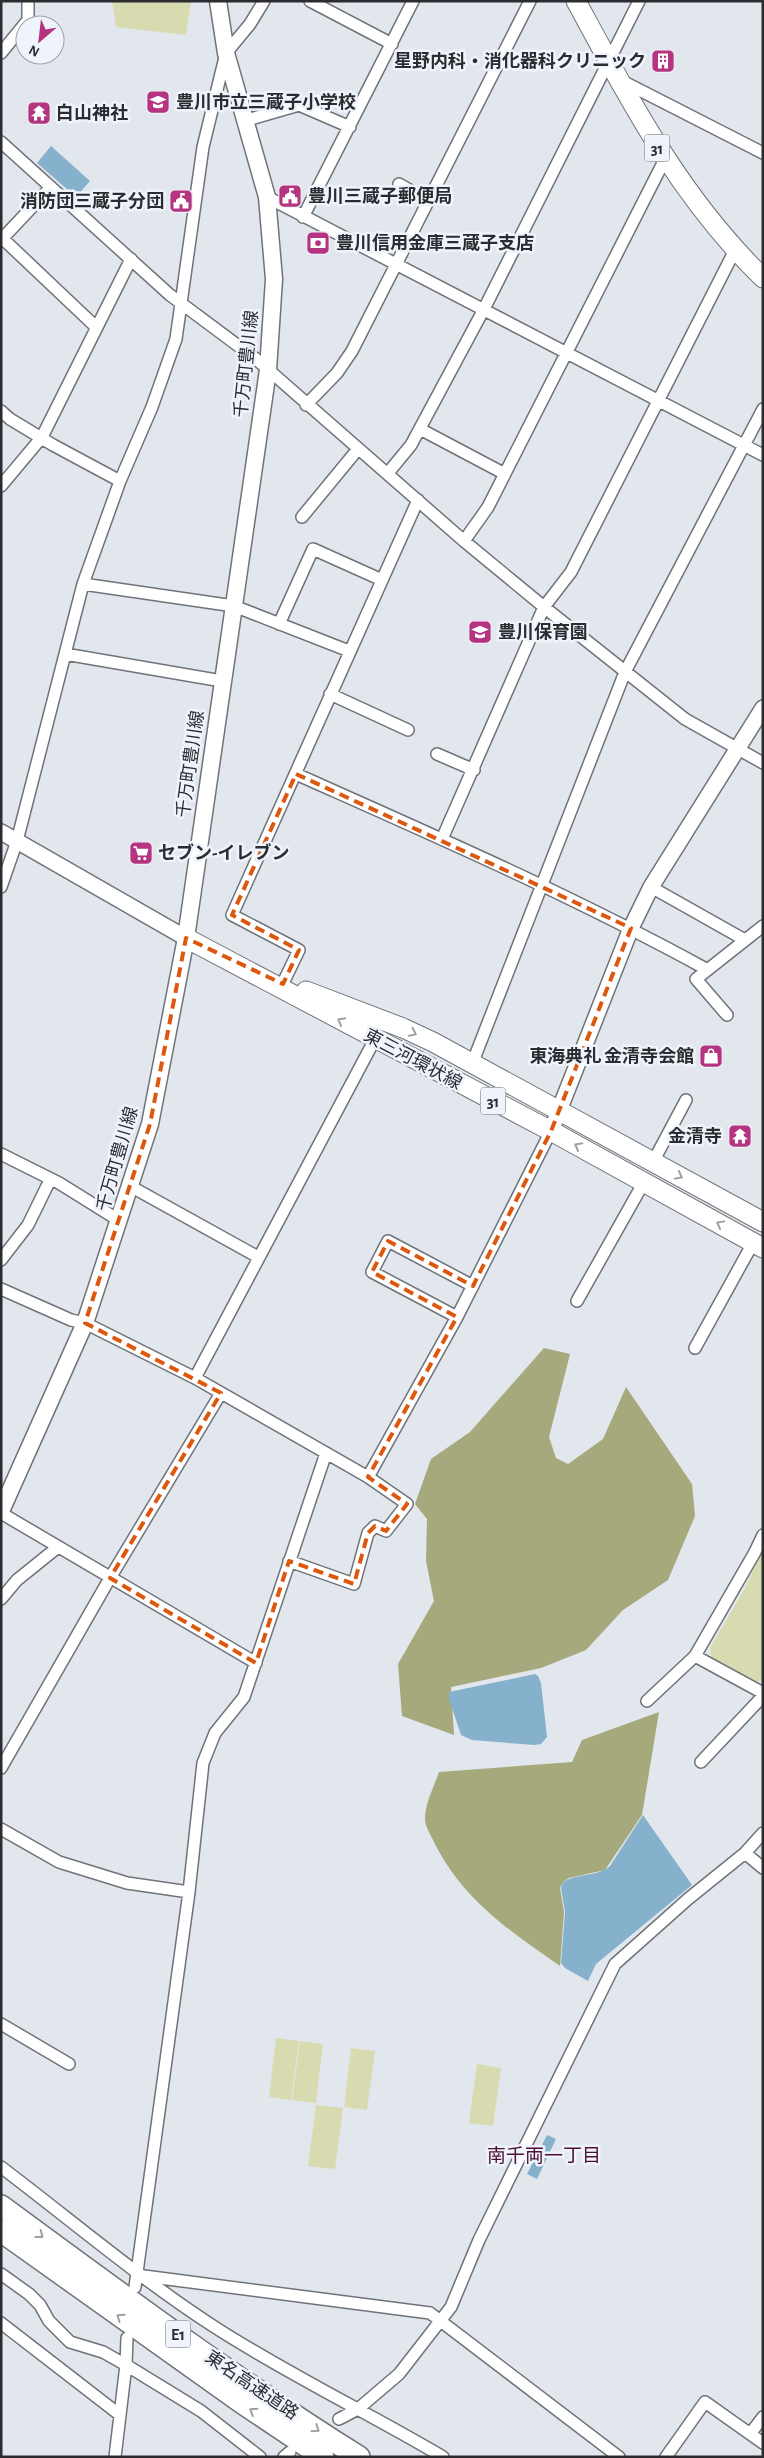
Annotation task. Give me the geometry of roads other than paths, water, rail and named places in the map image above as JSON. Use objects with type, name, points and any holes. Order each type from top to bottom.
[{"type":"highway","name":"東名高速道路","points":[[1,2206],[90,2272],[225,2367],[359,2457]]},
{"type":"highway","name":"東名高速道路","points":[[1,2231],[241,2402],[323,2457]]},
{"type":"main road","name":"千万町豊川線","points":[[1,1512],[85,1323],[120,1221],[150,1124],[186,938],[268,370],[274,279],[268,197],[226,52],[218,1]]},
{"type":"main road","name":"31","points":[[576,1],[664,159],[700,209],[735,250],[763,278]]},
{"type":"main road","name":"東三河環状線","points":[[186,938],[551,1131],[758,1245]]},
{"type":"main road","name":"東三河環状線","points":[[221,957],[283,983],[403,1028],[763,1222]]},
{"type":"street","points":[[1,53],[28,20],[28,1]]},
{"type":"street","points":[[1,887],[18,841],[83,584],[120,481],[152,407],[176,339],[203,147],[226,52],[250,24],[264,1]]},
{"type":"street","points":[[310,1],[392,44]]},
{"type":"street","points":[[303,217],[414,1]]},
{"type":"street","points":[[306,405],[337,373],[352,351],[530,1]]},
{"type":"street","points":[[388,473],[411,445],[484,309],[639,1]]},
{"type":"street","points":[[619,79],[763,153]]},
{"type":"street","points":[[247,120],[299,105],[350,127]]},
{"type":"street","points":[[1,142],[182,303],[268,370],[464,541],[544,607],[686,719],[763,763]]},
{"type":"street","points":[[464,541],[488,507],[664,159]]},
{"type":"street","points":[[399,184],[429,201]]},
{"type":"street","points":[[50,187],[2,239],[96,328]]},
{"type":"street","points":[[268,197],[303,217],[660,400],[763,455]]},
{"type":"street","points":[[442,839],[474,770],[544,607],[571,572],[735,250]]},
{"type":"street","points":[[1,486],[42,437],[131,259]]},
{"type":"street","points":[[472,1064],[541,883],[625,672],[763,409]]},
{"type":"street","points":[[1,411],[42,437],[120,481]]},
{"type":"street","points":[[420,429],[505,474]]},
{"type":"street","points":[[302,517],[358,449]]},
{"type":"street","points":[[283,983],[299,950],[232,915],[418,500]]},
{"type":"street","points":[[279,624],[313,549],[382,580]]},
{"type":"street","points":[[83,584],[234,606],[349,651]]},
{"type":"street","points":[[65,654],[222,681]]},
{"type":"street","points":[[330,694],[408,730]]},
{"type":"street","points":[[368,1477],[457,1317],[551,1131],[631,928],[651,887],[763,708]]},
{"type":"street","points":[[437,754],[474,770]]},
{"type":"street","points":[[296,774],[541,883],[631,928],[706,969]]},
{"type":"street","points":[[1,832],[186,938]]},
{"type":"street","points":[[651,887],[745,940]]},
{"type":"street","points":[[727,1015],[696,979],[706,969],[763,926]]},
{"type":"street","points":[[195,1378],[375,1039]]},
{"type":"street","points":[[653,1162],[686,1100]]},
{"type":"street","points":[[1,1154],[59,1183],[120,1221]]},
{"type":"street","points":[[1,1260],[28,1225],[50,1180]]},
{"type":"street","points":[[577,1301],[644,1182]]},
{"type":"street","points":[[130,1186],[258,1257]]},
{"type":"street","points":[[457,1317],[372,1272],[388,1240],[473,1286]]},
{"type":"street","points":[[695,1348],[758,1245]]},
{"type":"street","points":[[1,1289],[71,1320],[85,1323],[195,1378],[368,1477],[407,1504],[386,1532],[375,1526],[368,1533],[354,1584],[289,1561]]},
{"type":"street","points":[[1,1768],[110,1578],[221,1393]]},
{"type":"street","points":[[135,2287],[139,2273],[189,1892],[203,1763],[215,1733],[244,1697],[326,1453]]},
{"type":"street","points":[[1,1512],[256,1663]]},
{"type":"street","points":[[647,1701],[694,1656],[763,1535]]},
{"type":"street","points":[[1,1599],[17,1580],[58,1547]]},
{"type":"street","points":[[694,1656],[763,1695],[701,1762]]},
{"type":"street","points":[[1,1829],[59,1862],[128,1883],[189,1892]]},
{"type":"street","points":[[339,2419],[358,2409],[399,2374],[451,2307],[479,2240],[615,1964],[688,1899],[745,1853],[763,1833]]},
{"type":"street","points":[[745,1853],[763,1868]]},
{"type":"street","points":[[1,2024],[69,2064]]},
{"type":"street","points":[[1,2167],[139,2273],[236,2340],[443,2457]]},
{"type":"street","points":[[139,2273],[430,2313],[619,2457]]},
{"type":"street","points":[[1,2274],[29,2294],[40,2305],[49,2321],[70,2342],[103,2352],[126,2364],[201,2411],[260,2457]]},
{"type":"street","points":[[1,2322],[120,2415]]},
{"type":"street","points":[[115,2457],[126,2364],[127,2338]]},
{"type":"street","points":[[666,2457],[705,2402],[763,2444]]},
{"type":"street","points":[[750,2434],[763,2417]]},
{"type":"water","points":[[51,146],[90,181],[76,197],[37,163]]},
{"type":"water","points":[[535,1674],[541,1683],[547,1737],[541,1744],[472,1740],[461,1735],[449,1699],[449,1692]]},
{"type":"water","points":[[643,1815],[692,1885],[596,1964],[588,1981],[565,1968],[561,1963],[565,1912],[561,1888],[563,1882],[569,1879],[599,1872],[610,1866]]},
{"type":"water","points":[[547,2135],[556,2139],[537,2179],[527,2174]]},
{"type":"place","name":"星野内科・消化器科クリニック","points":[[663,61]]},
{"type":"place","name":"豊川市立三蔵子小学校","points":[[158,102]]},
{"type":"place","name":"白山神社","points":[[39,113]]},
{"type":"place","name":"豊川三蔵子郵便局","points":[[290,196]]},
{"type":"place","name":"消防団三蔵子分団","points":[[181,201]]},
{"type":"place","name":"豊川信用金庫三蔵子支店","points":[[318,243]]},
{"type":"place","name":"豊川保育園","points":[[480,632]]},
{"type":"place","name":"セブン-イレブン","points":[[141,853]]},
{"type":"place","name":"東海典礼 金清寺会館","points":[[711,1056]]},
{"type":"place","name":"金清寺","points":[[740,1136]]},
{"type":"district","name":"南千両一丁目","points":[[544,2155]]}]
